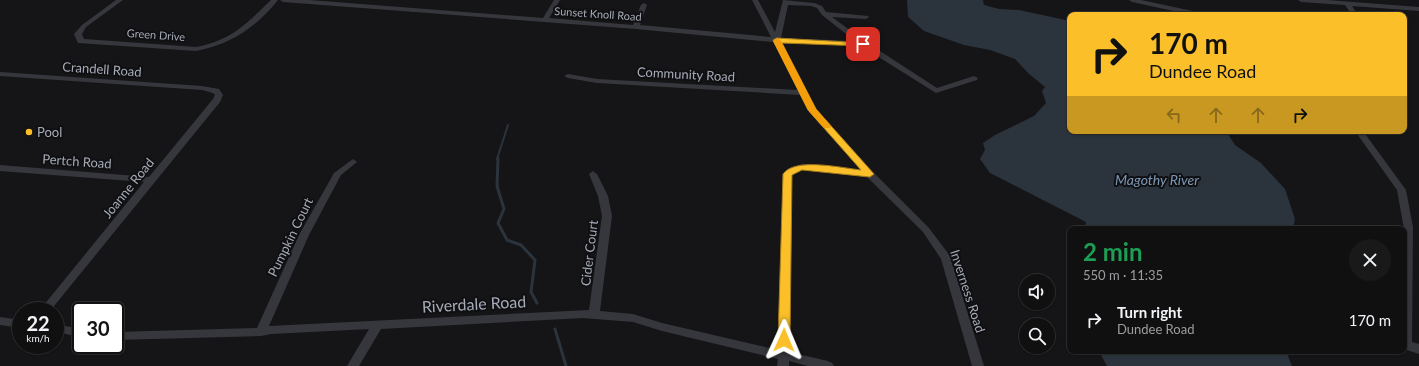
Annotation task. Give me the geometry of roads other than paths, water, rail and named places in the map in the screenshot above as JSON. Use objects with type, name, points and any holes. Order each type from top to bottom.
[{"type":"street","name":"Green Drive","points":[[120,0],[84,26],[78,34],[81,41],[196,49],[212,46],[231,39],[275,0]]},
{"type":"street","name":"Sunset Knoll Road","points":[[283,0],[333,2],[777,40],[863,44]]},
{"type":"street","points":[[544,21],[557,0]]},
{"type":"street","name":"Inverness Road","points":[[755,0],[812,110],[870,174],[926,230],[946,259],[978,366]]},
{"type":"street","points":[[1132,0],[1188,12]]},
{"type":"street","points":[[1301,0],[1348,5],[1419,9]]},
{"type":"street","points":[[777,40],[786,2],[817,5],[824,14],[863,44],[936,91],[974,78]]},
{"type":"street","points":[[636,27],[644,5]]},
{"type":"street","points":[[1348,5],[1353,12]]},
{"type":"street","points":[[824,14],[866,17]]},
{"type":"street","name":"Crandell Road","points":[[0,74],[202,88]]},
{"type":"street","name":"Community Road","points":[[568,76],[597,81],[804,93]]},
{"type":"street","name":"Joanne Road","points":[[51,302],[217,100],[219,95],[216,91],[202,88]]},
{"type":"street","points":[[1361,134],[1401,190],[1408,227],[1407,286]]},
{"type":"street","name":"Pumpkin Court","points":[[262,332],[304,235],[338,173],[353,162]]},
{"type":"street","name":"Pertch Road","points":[[0,168],[151,180]]},
{"type":"street","points":[[784,361],[788,174],[793,170],[802,168],[870,174]]},
{"type":"street","name":"Cider Court","points":[[593,174],[602,196],[607,216],[594,314]]},
{"type":"street","name":"Riverdale Road","points":[[124,336],[262,332],[286,329],[377,326],[594,314],[633,318],[662,328],[784,361],[828,366]]},
{"type":"street","points":[[0,321],[12,323]]},
{"type":"street","points":[[353,366],[377,326]]},
{"type":"street","points":[[1407,345],[1419,349]]},
{"type":"water","name":"Magothy River","points":[[907,0],[983,0],[984,5],[999,9],[1019,10],[1067,20],[1067,134],[1228,134],[1235,145],[1261,163],[1285,189],[1295,219],[1294,226],[1085,226],[1086,222],[990,173],[980,159],[985,150],[983,143],[995,135],[1034,116],[1046,103],[1042,91],[1045,87],[1028,73],[1015,59],[990,50],[964,45],[924,31],[908,17]]},
{"type":"water","points":[[1101,354],[1287,354],[1292,366],[1107,366]]},
{"type":"waterway","points":[[497,159],[508,125]]},
{"type":"waterway","points":[[498,158],[497,186],[504,209],[498,223],[507,240],[521,245],[535,260],[531,292],[537,303]]},
{"type":"waterway","points":[[555,329],[566,366]]},
{"type":"place","name":"Pool","points":[[29,132]]}]
